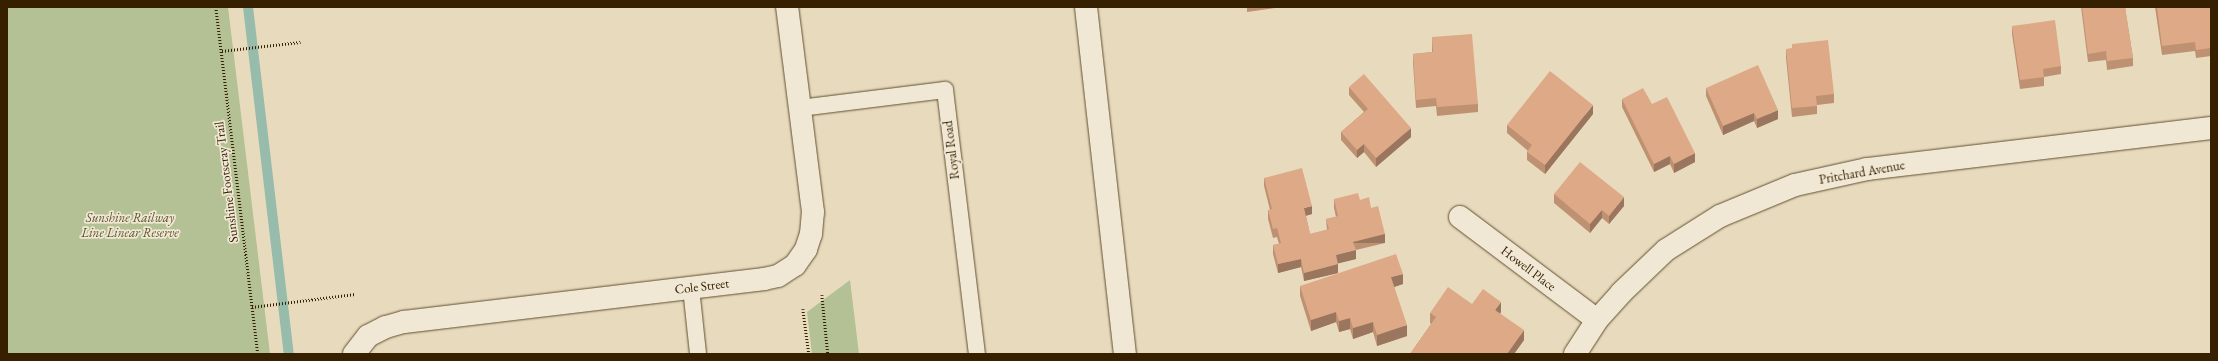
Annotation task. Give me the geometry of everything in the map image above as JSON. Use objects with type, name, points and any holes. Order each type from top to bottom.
[{"type":"street","name":"Cole Street","points":[[354,354],[368,336],[386,327],[404,322],[764,280],[778,276],[795,265],[806,249],[811,234],[813,212],[787,7]]},
{"type":"street","points":[[1086,7],[1125,354]]},
{"type":"street","name":"Pritchard Avenue","points":[[1575,354],[1597,320],[1621,293],[1666,250],[1720,216],[1795,185],[1867,169],[2211,128]]},
{"type":"street","name":"Howell Place","points":[[1460,217],[1597,320]]},
{"type":"lane","name":"Royal Road","points":[[800,108],[945,90],[977,354]]},
{"type":"lane","points":[[691,288],[698,354]]},
{"type":"path","name":"Sunshine Footscray Trail","points":[[216,7],[258,354]]},
{"type":"path","points":[[222,51],[300,42]]},
{"type":"path","points":[[252,307],[355,294]]},
{"type":"path","points":[[822,295],[828,354]]},
{"type":"path","points":[[803,309],[809,354]]},
{"type":"green space","name":"Sunshine Railway Line Linear Reserve","points":[[7,7],[228,7],[270,354],[7,354]]},
{"type":"green space","points":[[850,280],[859,354],[812,354],[807,312]]},
{"type":"building","points":[[2082,7],[2125,7],[2133,58],[2107,61],[2106,51],[2088,54]]},
{"type":"building","points":[[2157,7],[2211,7],[2211,48],[2196,50],[2195,42],[2162,46]]},
{"type":"building","points":[[2055,20],[2061,66],[2043,69],[2044,77],[2020,80],[2012,26]]},
{"type":"building","points":[[1472,34],[1478,104],[1437,107],[1436,98],[1416,100],[1413,54],[1433,52],[1432,37]]},
{"type":"building","points":[[1828,40],[1834,94],[1816,96],[1817,106],[1792,108],[1786,49],[1792,48],[1792,44]]},
{"type":"building","points":[[1758,65],[1778,110],[1757,119],[1754,113],[1723,126],[1706,88]]},
{"type":"building","points":[[1550,71],[1593,105],[1545,165],[1527,152],[1532,145],[1507,125]]},
{"type":"building","points":[[1364,74],[1411,128],[1376,158],[1364,144],[1357,150],[1341,132],[1368,109],[1349,87]]},
{"type":"building","points":[[1643,88],[1652,104],[1667,97],[1695,153],[1674,164],[1670,156],[1654,164],[1622,99]]},
{"type":"building","points":[[1580,162],[1624,197],[1609,216],[1602,210],[1590,224],[1554,194]]},
{"type":"building","points":[[1302,168],[1312,206],[1304,208],[1310,234],[1329,229],[1326,219],[1338,216],[1334,199],[1358,193],[1360,200],[1369,197],[1371,208],[1378,206],[1385,234],[1353,242],[1356,250],[1336,255],[1338,264],[1304,273],[1301,259],[1278,264],[1273,245],[1281,243],[1277,228],[1273,229],[1268,210],[1272,209],[1264,178]]},
{"type":"building","points":[[1396,254],[1403,274],[1391,277],[1407,325],[1377,335],[1373,322],[1353,328],[1350,318],[1339,321],[1336,312],[1311,320],[1300,286]]},
{"type":"building","points":[[1448,287],[1472,304],[1483,289],[1501,302],[1495,310],[1524,330],[1507,354],[1410,354],[1436,317],[1430,313]]},
{"type":"waterway","points":[[248,7],[289,354]]}]
